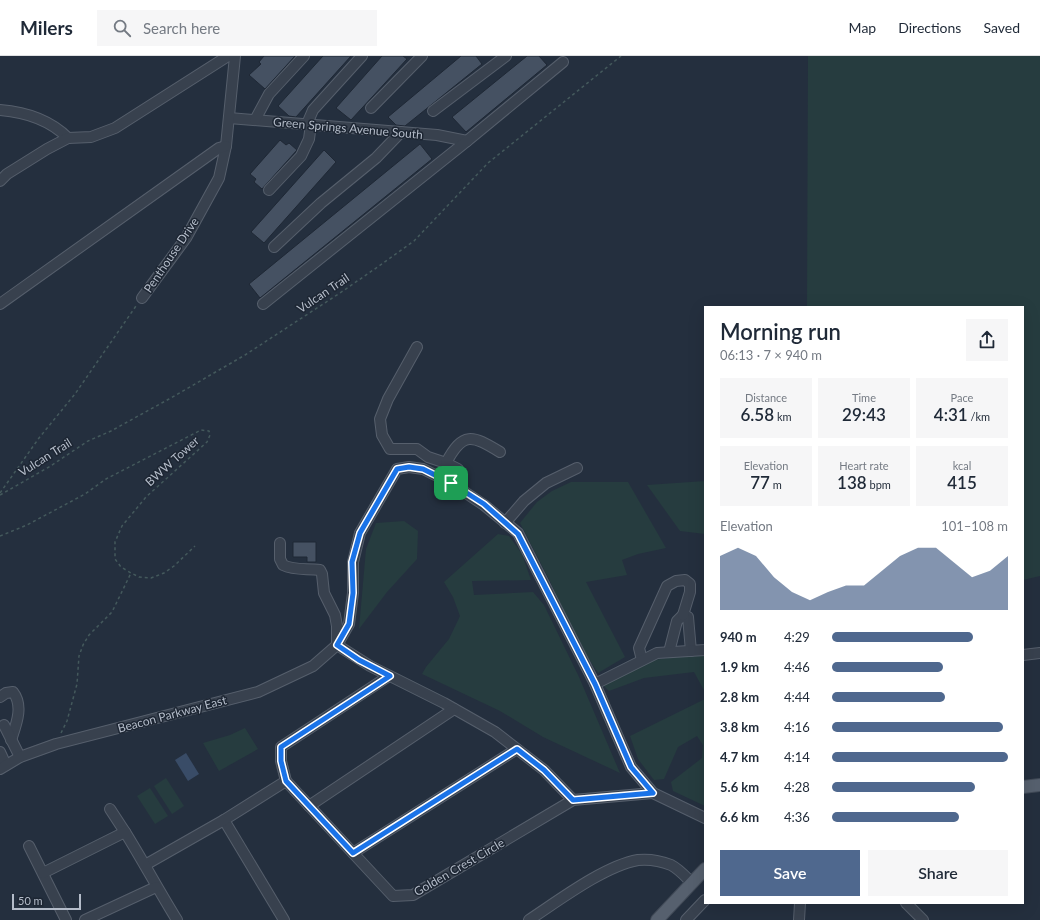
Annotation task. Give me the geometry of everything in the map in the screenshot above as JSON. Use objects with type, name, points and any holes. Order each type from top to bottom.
[{"type":"main road","points":[[1024,787],[1040,785]]},
{"type":"main road","points":[[657,920],[704,870]]},
{"type":"street","points":[[0,181],[21,166],[68,138],[91,136],[115,128],[228,56]]},
{"type":"street","name":"Penthouse Drive","points":[[142,298],[186,238],[219,178],[226,146],[235,56]]},
{"type":"street","points":[[255,120],[269,94],[304,56]]},
{"type":"street","points":[[269,190],[301,156],[310,139],[309,124],[313,110],[362,56]]},
{"type":"street","points":[[371,108],[422,56]]},
{"type":"street","points":[[433,111],[506,56]]},
{"type":"street","points":[[263,304],[467,141],[563,62]]},
{"type":"street","points":[[0,110],[13,111],[42,120],[60,130],[68,138]]},
{"type":"street","name":"Green Springs Avenue South","points":[[229,118],[437,135],[467,141]]},
{"type":"street","points":[[274,246],[321,203],[376,158],[401,132]]},
{"type":"street","points":[[0,304],[219,148],[226,146]]},
{"type":"street","points":[[417,347],[388,399],[380,419],[382,435],[390,449],[417,449],[428,457],[458,469],[451,483],[484,504],[518,534],[595,684],[631,767],[653,793],[704,818]]},
{"type":"street","points":[[446,463],[453,449],[461,442],[468,439],[483,442],[500,452]]},
{"type":"street","name":"Beacon Parkway East","points":[[3,767],[20,758],[56,744],[258,692],[313,666],[337,645],[349,624],[353,593],[352,562],[360,533],[397,469],[409,467],[423,469],[451,483]]},
{"type":"street","points":[[505,523],[524,501],[546,483],[577,468]]},
{"type":"street","points":[[280,543],[280,559],[283,565],[289,568],[311,568],[320,570],[322,574],[324,593],[335,615],[337,626],[337,645],[359,660],[495,732],[544,770],[573,800]]},
{"type":"street","points":[[642,660],[639,648],[667,586],[676,581],[685,580],[690,584],[690,592],[683,615],[677,620],[669,652]]},
{"type":"street","points":[[683,615],[688,618],[691,651]]},
{"type":"street","points":[[595,684],[657,652],[704,650]]},
{"type":"street","points":[[1024,655],[1040,653]]},
{"type":"street","name":"Golden Crest Circle","points":[[390,676],[281,747],[281,761],[286,781],[393,896],[413,895],[573,800],[653,793]]},
{"type":"street","points":[[0,697],[6,693],[13,692],[17,697],[19,704],[12,740]]},
{"type":"street","points":[[309,806],[454,709]]},
{"type":"street","points":[[18,714],[2,726],[12,740],[20,758]]},
{"type":"street","points":[[353,853],[517,749]]},
{"type":"street","points":[[0,752],[3,767]]},
{"type":"street","points":[[145,865],[224,820],[286,781]]},
{"type":"street","points":[[110,809],[177,920]]},
{"type":"street","points":[[224,820],[284,920]]},
{"type":"street","points":[[43,873],[125,832]]},
{"type":"street","points":[[29,846],[66,920]]},
{"type":"street","points":[[529,920],[593,879],[617,867],[638,860],[657,861],[673,866],[692,883]]},
{"type":"street","points":[[85,920],[156,887]]},
{"type":"street","points":[[686,920],[704,901]]},
{"type":"street","points":[[799,920],[800,904]]},
{"type":"street","points":[[907,904],[923,920]]},
{"type":"path","name":"Vulcan Trail","points":[[0,494],[49,467],[88,441],[112,431],[245,355],[340,293],[414,242],[488,163],[620,56]]},
{"type":"path","points":[[0,494],[39,438],[75,394],[142,298]]},
{"type":"path","name":"BWW Tower","points":[[0,536],[28,525],[84,494],[106,479],[201,430],[209,431],[210,435],[207,442],[146,497],[122,526],[115,542],[115,559],[121,567],[138,577],[151,578],[164,573],[174,566],[195,546]]},
{"type":"path","points":[[56,744],[67,721],[77,684],[79,656],[83,645],[89,635],[112,612],[132,573]]},
{"type":"green space","points":[[808,56],[1040,56],[1040,576],[1024,580],[1024,306],[807,306]]},
{"type":"green space","points":[[704,481],[704,534],[680,531],[647,485]]},
{"type":"green space","points":[[571,482],[628,482],[666,548],[638,554],[622,560],[627,575],[586,582],[625,657],[598,673],[578,642],[549,579],[520,523],[537,502],[552,491]]},
{"type":"green space","points":[[404,521],[418,531],[417,559],[387,592],[359,629],[366,549],[376,523]]},
{"type":"green space","points":[[498,534],[509,536],[522,554],[531,580],[472,581],[474,595],[533,592],[544,605],[579,677],[620,773],[543,737],[500,711],[422,674],[449,639],[460,616],[453,597],[444,582]]},
{"type":"green space","points":[[704,654],[704,690],[694,672],[644,678],[609,691],[603,685],[653,660]]},
{"type":"green space","points":[[704,699],[704,806],[673,791],[671,782],[702,758],[703,745],[697,736],[678,747],[664,779],[654,780],[638,759],[630,736]]},
{"type":"green space","points":[[245,728],[258,749],[219,771],[203,743],[230,735]]},
{"type":"green space","points":[[166,778],[184,806],[172,814],[154,786]]},
{"type":"green space","points":[[150,788],[168,816],[155,824],[137,796]]},
{"type":"water","points":[[186,753],[199,774],[188,781],[175,760]]},
{"type":"building","points":[[264,56],[295,56],[265,89],[249,75],[261,64],[259,62]]},
{"type":"building","points":[[323,56],[351,56],[296,117],[289,116],[278,106]]},
{"type":"building","points":[[382,56],[403,56],[407,59],[351,120],[336,108]]},
{"type":"building","points":[[461,56],[476,56],[482,64],[405,126],[396,125],[388,117]]},
{"type":"building","points":[[527,56],[539,56],[547,65],[466,132],[452,117]]},
{"type":"building","points":[[280,140],[286,145],[289,143],[297,150],[262,189],[254,182],[256,179],[250,174]]},
{"type":"building","points":[[420,144],[432,159],[260,298],[249,284]]},
{"type":"building","points":[[324,150],[336,162],[264,243],[251,232]]},
{"type":"building","points":[[293,542],[316,542],[316,562],[307,562],[307,557],[293,557]]},
{"type":"route","points":[[409,467],[423,469],[451,483],[484,504],[518,534],[595,684],[631,767],[653,793],[573,800],[544,770],[517,749],[353,853],[286,781],[281,761],[281,747],[390,676],[359,660],[337,645],[349,624],[353,593],[352,562],[360,533],[397,469],[409,467]]}]
